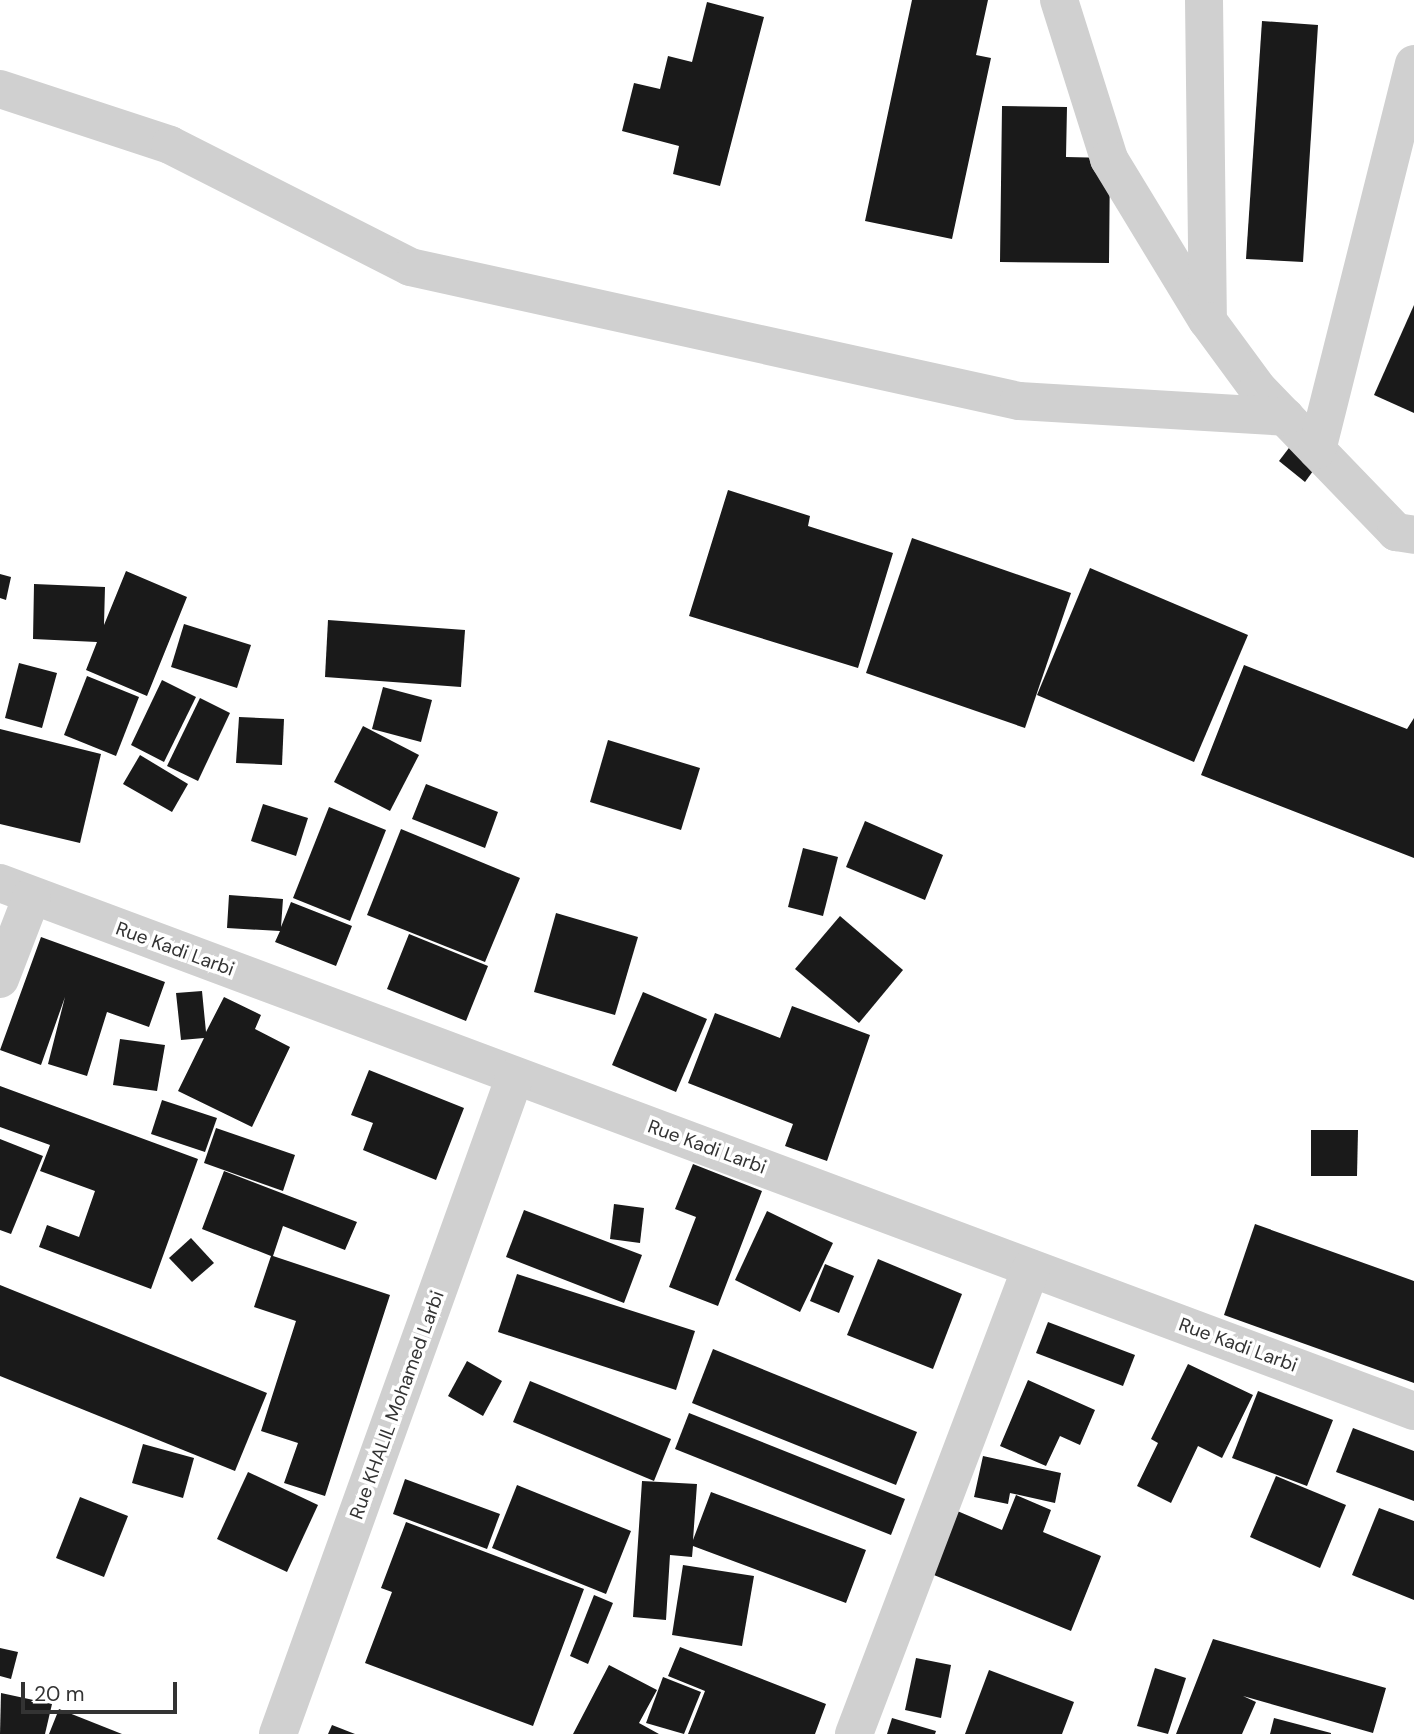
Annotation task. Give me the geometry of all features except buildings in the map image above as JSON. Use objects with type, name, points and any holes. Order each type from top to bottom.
[{"type":"street","points":[[1059,0],[1109,159],[1208,321],[1286,417],[1396,533],[1414,535]]},
{"type":"street","points":[[1204,0],[1208,321]]},
{"type":"street","points":[[1317,450],[1414,64]]},
{"type":"street","points":[[0,89],[170,145],[411,267],[1019,401],[1286,417]]},
{"type":"street","points":[[0,979],[16,889]]},
{"type":"street","name":"Rue Kadi Larbi","points":[[16,889],[1414,1411]]},
{"type":"street","name":"Rue KHALIL Mohamed Larbi","points":[[278,1734],[515,1076]]},
{"type":"street","points":[[854,1734],[1031,1268]]}]
